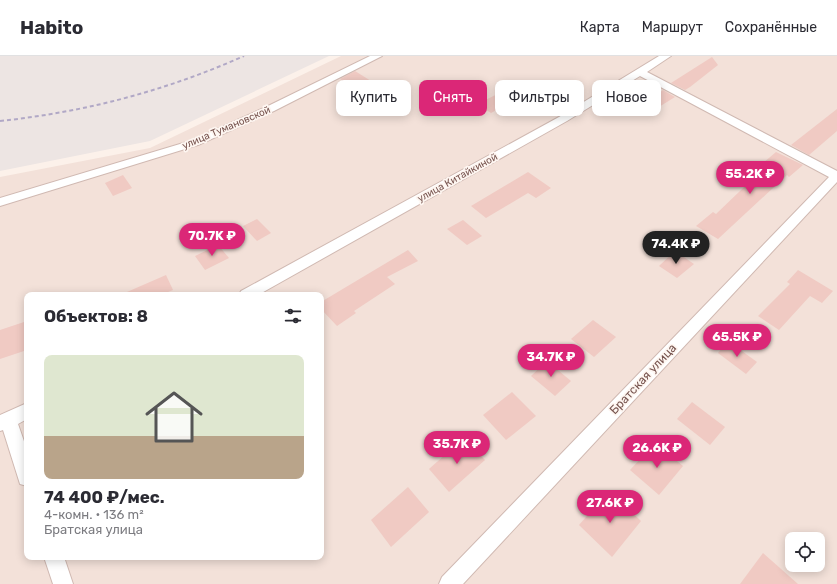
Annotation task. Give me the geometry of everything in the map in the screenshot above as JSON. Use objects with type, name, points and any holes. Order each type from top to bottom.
[{"type":"street","name":"улица Тумановской","points":[[0,202],[194,143],[270,109],[377,56]]},
{"type":"street","name":"улица Китайкиной","points":[[251,292],[563,119],[666,56]]},
{"type":"street","points":[[640,72],[837,175]]},
{"type":"street","name":"Братская улица","points":[[449,584],[837,175]]},
{"type":"street","points":[[24,412],[4,421],[24,470]]},
{"type":"street","points":[[55,560],[63,584]]},
{"type":"shaded area","points":[[0,56],[329,56],[150,141],[0,171]]},
{"type":"shaded area","points":[[341,56],[837,56],[837,584],[0,584],[0,177],[150,148]]},
{"type":"building","points":[[712,57],[718,65],[690,87],[685,90],[671,83]]},
{"type":"building","points":[[355,71],[369,80],[341,80],[340,79]]},
{"type":"building","points":[[663,90],[675,97],[661,106],[661,91]]},
{"type":"building","points":[[495,95],[495,111],[491,113],[487,110],[487,99]]},
{"type":"building","points":[[837,109],[837,131],[809,155],[791,145]]},
{"type":"building","points":[[776,152],[803,165],[789,177],[787,175],[718,239],[696,226],[713,212],[716,214],[767,165],[763,163]]},
{"type":"building","points":[[528,172],[551,188],[536,198],[528,193],[486,218],[471,206]]},
{"type":"building","points":[[123,175],[132,188],[113,196],[105,183]]},
{"type":"building","points":[[257,219],[271,233],[257,241],[243,226]]},
{"type":"building","points":[[463,220],[482,236],[467,245],[447,229]]},
{"type":"building","points":[[218,245],[229,258],[205,270],[195,256]]},
{"type":"building","points":[[408,250],[418,261],[387,277],[395,284],[354,311],[356,313],[337,326],[324,312],[324,300]]},
{"type":"building","points":[[675,251],[694,264],[677,278],[659,266]]},
{"type":"building","points":[[798,270],[833,291],[822,303],[810,296],[779,330],[758,316],[790,284],[787,282]]},
{"type":"building","points":[[166,275],[173,290],[168,292],[127,292]]},
{"type":"building","points":[[593,320],[616,337],[594,357],[571,339]]},
{"type":"building","points":[[24,322],[24,351],[0,359],[0,330]]},
{"type":"building","points":[[728,341],[757,362],[746,374],[718,353]]},
{"type":"building","points":[[547,361],[571,381],[555,396],[531,376]]},
{"type":"building","points":[[512,392],[536,416],[506,440],[483,415]]},
{"type":"building","points":[[692,402],[725,427],[710,445],[677,419]]},
{"type":"building","points":[[464,438],[485,460],[449,492],[429,469]]},
{"type":"building","points":[[655,443],[683,466],[659,495],[630,470]]},
{"type":"building","points":[[408,487],[429,512],[391,547],[371,520]]},
{"type":"building","points":[[609,491],[641,521],[612,557],[579,525]]},
{"type":"building","points":[[763,553],[798,584],[740,584]]},
{"type":"railway","points":[[0,121],[94,106],[154,90],[184,80],[244,56]]}]
